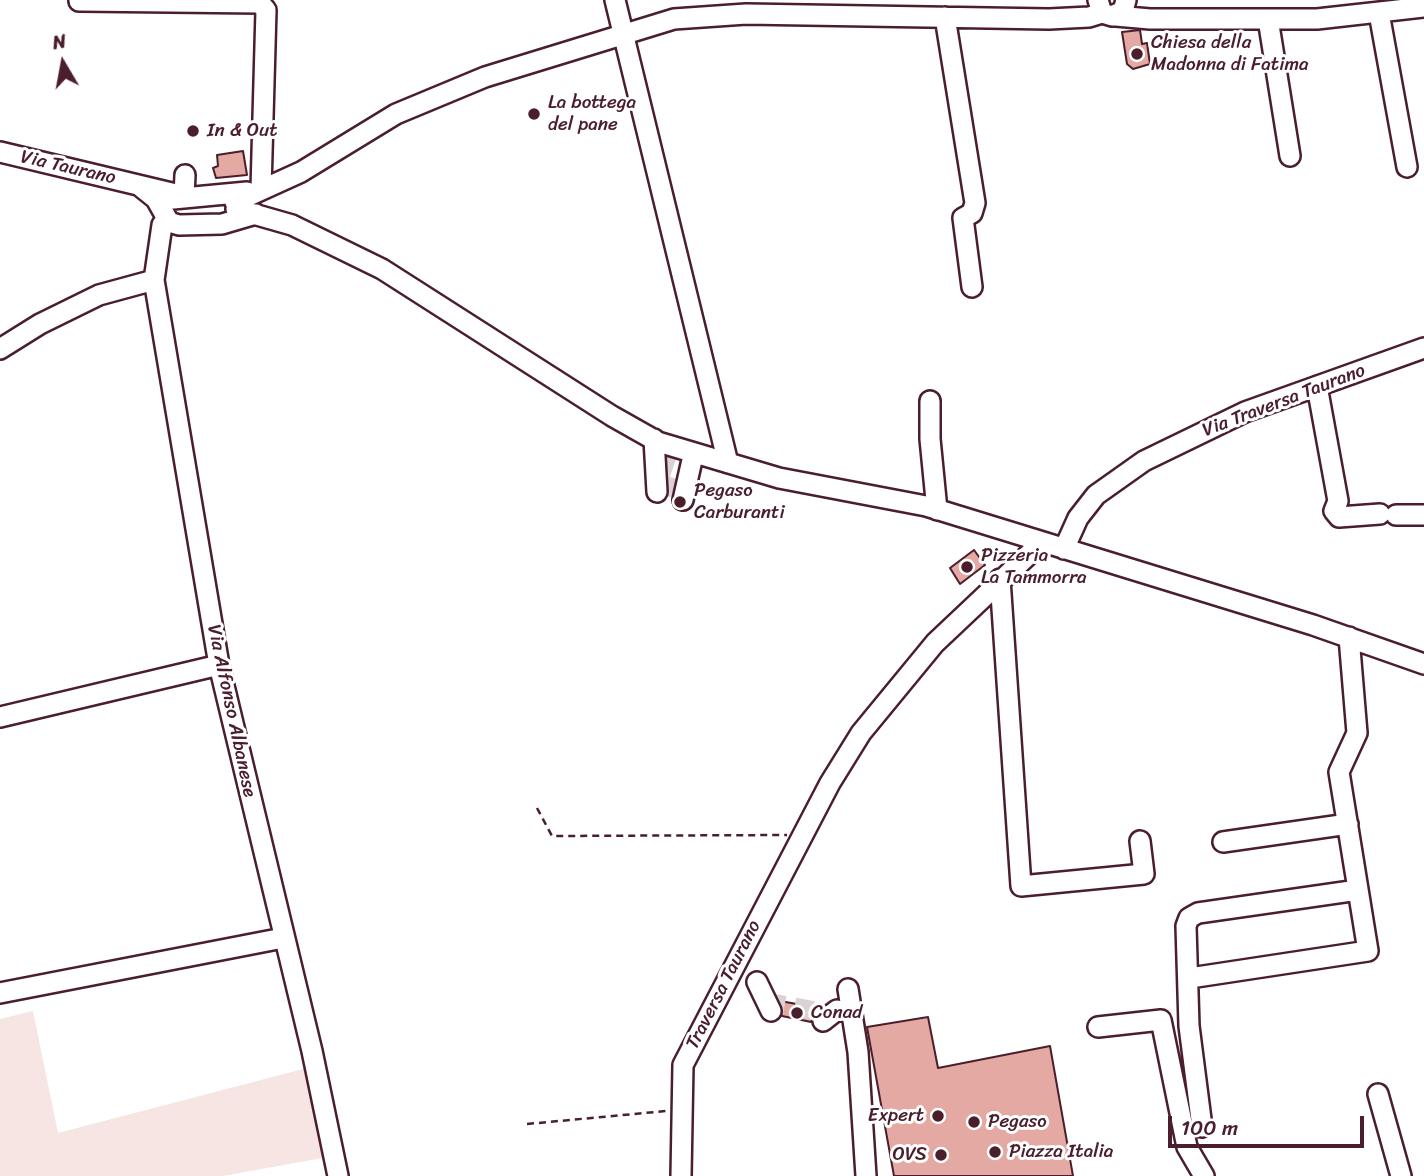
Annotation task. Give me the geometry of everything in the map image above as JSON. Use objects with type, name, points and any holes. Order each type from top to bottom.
[{"type":"street","points":[[615,0],[728,463]]},
{"type":"street","points":[[79,2],[260,3],[265,10],[255,138],[259,190],[257,203],[260,215]]},
{"type":"street","points":[[185,175],[184,196],[166,203],[170,218],[232,207],[259,190],[301,172],[396,114],[485,77],[533,69],[624,34],[674,19],[746,14],[1049,19],[1111,5],[1150,19],[1268,19],[1424,8]]},
{"type":"street","points":[[1379,13],[1406,167]]},
{"type":"street","points":[[945,17],[975,203],[972,213],[963,218],[972,287]]},
{"type":"street","points":[[1268,19],[1290,156]]},
{"type":"street","name":"Via Taurano","points":[[0,152],[232,207]]},
{"type":"street","name":"Via Taurano","points":[[135,184],[147,191],[170,218]]},
{"type":"street","points":[[232,207],[292,225],[383,269],[653,439],[779,478],[937,510],[996,534],[1041,543],[1349,637],[1424,664]]},
{"type":"street","name":"Via Alfonso Albanese","points":[[170,218],[160,242],[154,280],[219,666],[338,1176]]},
{"type":"street","points":[[0,349],[40,324],[99,295],[154,280]]},
{"type":"street","name":"Via Traversa Taurano","points":[[1064,550],[1078,518],[1096,495],[1144,461],[1245,412],[1424,348]]},
{"type":"street","points":[[1317,386],[1338,501],[1334,510],[1339,517],[1424,515]]},
{"type":"street","points":[[930,401],[930,439],[937,510]]},
{"type":"street","points":[[653,439],[657,492]]},
{"type":"street","points":[[683,500],[692,460],[698,454]]},
{"type":"street","name":"Traversa Taurano","points":[[681,1176],[680,1109],[683,1065],[799,840],[861,733],[935,643],[1041,543]]},
{"type":"street","points":[[1000,579],[1021,886],[1144,874],[1140,841]]},
{"type":"street","points":[[1190,978],[1368,951],[1339,772],[1357,733],[1349,637]]},
{"type":"street","points":[[0,717],[219,666]]},
{"type":"street","points":[[1223,842],[1348,824]]},
{"type":"street","points":[[1202,1127],[1189,1026],[1190,978],[1186,926],[1189,918],[1198,913],[1358,890]]},
{"type":"street","points":[[0,993],[283,938]]},
{"type":"street","points":[[757,982],[771,1011]]},
{"type":"street","points":[[848,989],[858,1052],[866,1176]]},
{"type":"street","points":[[823,1021],[837,1010],[852,1013]]},
{"type":"street","points":[[1098,1027],[1161,1020],[1187,1147],[1204,1176]]},
{"type":"street","points":[[1378,1094],[1401,1176]]},
{"type":"path","points":[[537,808],[552,836],[799,840]]},
{"type":"path","points":[[527,1124],[680,1109]]},
{"type":"shaded area","points":[[33,1011],[58,1133],[307,1068],[328,1157],[223,1176],[0,1176],[0,1019]]},
{"type":"building","name":"Chiesa della Madonna di Fatima","points":[[1140,30],[1142,44],[1147,43],[1150,64],[1133,69],[1127,64],[1122,32]]},
{"type":"building","points":[[243,151],[247,175],[216,178],[213,168],[218,166],[217,155]]},
{"type":"building","name":"Pizzeria La Tammorra","points":[[974,550],[985,565],[960,584],[950,568]]},
{"type":"building","points":[[780,1001],[819,1008],[811,1022],[782,1016]]},
{"type":"building","name":"Pegaso","points":[[928,1017],[938,1068],[1050,1046],[1073,1176],[894,1176],[867,1027]]},
{"type":"tunnel","points":[[655,462],[689,474]]},
{"type":"tunnel","points":[[656,482],[685,492]]},
{"type":"tunnel","points":[[766,1002],[832,1014]]},
{"type":"place","name":"Chiesa della Madonna di Fatima","points":[[1137,54]]},
{"type":"place","name":"La bottega del pane","points":[[534,114]]},
{"type":"place","name":"In & Out","points":[[193,131]]},
{"type":"place","name":"Pegaso Carburanti","points":[[680,502]]},
{"type":"place","name":"Pizzeria La Tammorra","points":[[967,567]]},
{"type":"place","name":"Conad","points":[[797,1013]]},
{"type":"place","name":"Expert","points":[[938,1116]]},
{"type":"place","name":"Pegaso","points":[[974,1122]]},
{"type":"place","name":"Piazza Italia","points":[[995,1152]]},
{"type":"place","name":"OVS","points":[[941,1155]]}]
